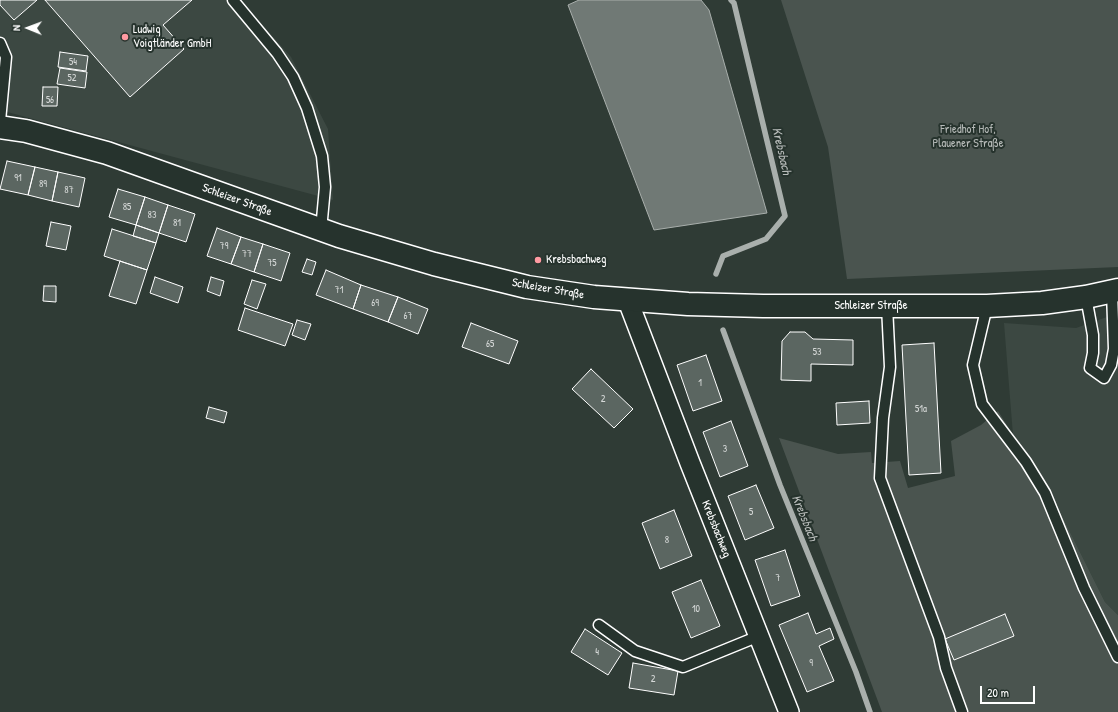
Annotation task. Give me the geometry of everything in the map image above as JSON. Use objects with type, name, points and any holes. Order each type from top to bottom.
[{"type":"main road","name":"Schleizer Straße","points":[[0,127],[26,131],[107,154],[321,230],[434,264],[527,287],[594,297],[688,304],[764,306],[987,306],[1042,303],[1086,297],[1115,291]]},
{"type":"street","name":"Krebsbachweg","points":[[628,300],[690,463],[789,712]]},
{"type":"lane","points":[[233,0],[277,54],[293,77],[307,108],[322,156],[325,187],[321,230]]},
{"type":"lane","points":[[0,43],[6,57],[3,105],[0,121]]},
{"type":"lane","points":[[1086,297],[1093,335],[1093,353],[1090,368],[1104,378],[1111,365],[1114,349],[1115,291]]},
{"type":"lane","points":[[887,306],[890,367],[883,418],[880,478],[939,637],[946,668],[962,712]]},
{"type":"lane","points":[[987,306],[973,365],[982,404],[1026,462],[1045,493],[1084,588],[1118,657]]},
{"type":"lane","points":[[598,625],[635,651],[683,667],[759,636]]},
{"type":"shaded area","points":[[0,0],[240,0],[291,57],[328,129],[333,200],[0,110]]},
{"type":"shaded area","points":[[579,0],[701,0],[709,10],[767,213],[654,230],[568,5]]},
{"type":"shaded area","points":[[1118,313],[1118,615],[1105,602],[1054,500],[1013,435],[1004,323],[1076,328]]},
{"type":"green space","name":"Friedhof Hof, Plauener Straße","points":[[781,0],[1118,0],[1118,267],[847,279],[828,147]]},
{"type":"green space","points":[[998,411],[1054,500],[1105,602],[1118,615],[1118,712],[882,712],[779,438],[838,454],[871,452],[872,463],[900,461],[908,488],[955,476],[951,441],[981,425]]},
{"type":"building","points":[[0,0],[37,0],[14,20],[0,5]]},
{"type":"building","name":"Ludwig Voigtländer GmbH","points":[[45,0],[192,0],[163,25],[184,49],[130,97]]},
{"type":"building","points":[[60,52],[88,56],[86,71],[58,67]]},
{"type":"building","points":[[60,68],[87,72],[85,88],[57,84]]},
{"type":"building","points":[[43,87],[58,87],[57,106],[42,106]]},
{"type":"building","points":[[7,161],[35,167],[28,195],[0,189]]},
{"type":"building","points":[[35,167],[58,172],[52,201],[28,195]]},
{"type":"building","points":[[58,172],[85,178],[79,207],[52,201]]},
{"type":"building","points":[[118,189],[145,197],[136,225],[109,217]]},
{"type":"building","points":[[145,197],[168,205],[159,233],[136,225]]},
{"type":"building","points":[[168,205],[195,214],[186,242],[159,233]]},
{"type":"building","points":[[51,222],[71,226],[66,250],[46,246]]},
{"type":"building","points":[[136,225],[159,233],[156,243],[133,236]]},
{"type":"building","points":[[217,228],[241,237],[231,264],[207,256]]},
{"type":"building","points":[[112,229],[156,243],[147,270],[104,256]]},
{"type":"building","points":[[241,237],[263,244],[254,272],[231,264]]},
{"type":"building","points":[[263,244],[290,253],[281,281],[254,272]]},
{"type":"building","points":[[307,259],[316,262],[312,275],[302,272]]},
{"type":"building","points":[[120,261],[147,270],[136,304],[109,296]]},
{"type":"building","points":[[326,270],[361,285],[353,309],[316,295]]},
{"type":"building","points":[[155,277],[183,287],[178,303],[150,293]]},
{"type":"building","points":[[211,277],[224,281],[220,296],[207,291]]},
{"type":"building","points":[[252,280],[266,284],[257,309],[244,304]]},
{"type":"building","points":[[361,285],[398,297],[388,322],[353,309]]},
{"type":"building","points":[[44,286],[56,286],[56,302],[43,301]]},
{"type":"building","points":[[398,297],[428,309],[418,334],[388,322]]},
{"type":"building","points":[[245,308],[293,324],[285,346],[238,330]]},
{"type":"building","points":[[297,320],[311,324],[305,340],[292,335]]},
{"type":"building","points":[[471,323],[518,341],[509,364],[462,347]]},
{"type":"building","points":[[790,332],[805,332],[813,339],[853,340],[853,365],[811,364],[811,381],[781,380],[782,341]]},
{"type":"building","points":[[934,343],[941,473],[909,475],[902,345]]},
{"type":"building","points":[[706,355],[722,401],[693,411],[677,365]]},
{"type":"building","points":[[591,369],[633,409],[614,428],[572,389]]},
{"type":"building","points":[[869,401],[870,423],[837,425],[836,403]]},
{"type":"building","points":[[209,407],[227,412],[224,423],[206,418]]},
{"type":"building","points":[[731,421],[748,466],[720,477],[703,432]]},
{"type":"building","points":[[756,485],[774,528],[745,540],[728,496]]},
{"type":"building","points":[[674,510],[692,556],[660,569],[642,523]]},
{"type":"building","points":[[785,550],[800,596],[771,606],[755,560]]},
{"type":"building","points":[[701,580],[720,626],[691,638],[672,592]]},
{"type":"building","points":[[808,613],[816,634],[830,628],[834,639],[819,646],[834,681],[807,692],[779,625]]},
{"type":"building","points":[[1005,614],[1014,636],[954,660],[945,639]]},
{"type":"building","points":[[585,629],[622,653],[608,675],[571,652]]},
{"type":"building","points":[[633,663],[678,671],[674,695],[629,688]]},
{"type":"waterway","name":"Krebsbach","points":[[716,274],[723,256],[766,239],[785,216],[734,3],[731,0]]},
{"type":"waterway","name":"Krebsbach","points":[[723,330],[780,485],[856,672],[870,712]]},
{"type":"place","name":"Ludwig Voigtländer GmbH","points":[[125,37]]},
{"type":"place","name":"Krebsbachweg","points":[[538,260]]}]
